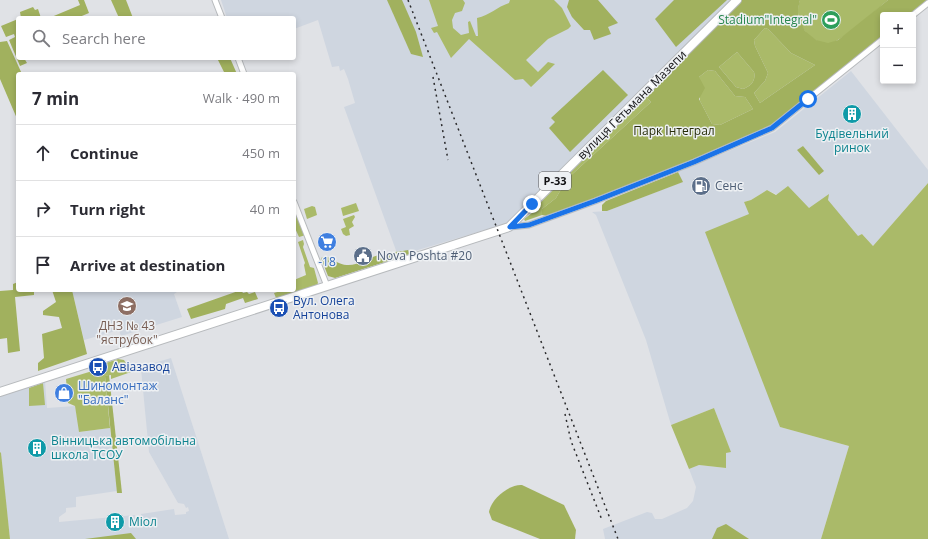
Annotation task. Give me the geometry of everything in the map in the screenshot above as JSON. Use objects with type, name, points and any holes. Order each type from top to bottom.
[{"type":"main road","name":"вулиця Гетьмана Мазепи","points":[[327,286],[510,227],[737,0]]},
{"type":"main road","name":"Р-33","points":[[0,392],[327,286]]},
{"type":"street","points":[[215,0],[221,16]]},
{"type":"street","points":[[916,13],[928,3]]},
{"type":"street","name":"вулиця Гетьмана Мазепи","points":[[510,227],[529,225],[595,201],[694,162],[772,128],[880,41]]},
{"type":"street","points":[[239,60],[243,72]]},
{"type":"street","points":[[296,207],[327,286]]},
{"type":"shaded area","points":[[221,0],[731,0],[508,223],[398,256],[344,107],[355,103],[348,79],[344,69],[340,71],[339,66],[332,67],[318,20],[296,28],[296,16],[226,16]]},
{"type":"shaded area","points":[[851,71],[928,170],[928,183],[873,246],[862,234],[858,237],[809,209],[767,190],[751,200],[744,202],[750,214],[780,427],[849,446],[821,539],[605,539],[603,529],[647,512],[652,513],[655,519],[662,519],[687,508],[693,501],[696,487],[689,469],[699,465],[726,468],[726,453],[730,451],[714,408],[671,425],[646,340],[596,215],[592,212],[607,211],[682,182],[678,172],[775,132]]},
{"type":"shaded area","name":"ДНЗ № 43 \"яструбок\"","points":[[72,292],[177,292],[174,294],[182,317],[121,336],[119,330],[84,340]]},
{"type":"shaded area","points":[[171,358],[229,539],[10,539],[0,452],[0,396],[45,381],[47,408],[75,406],[80,432],[110,428],[117,491],[76,497],[76,507],[66,508],[66,512],[59,517],[59,522],[135,515],[135,518],[141,518],[141,514],[174,509],[175,515],[186,514],[186,512],[189,511],[188,507],[186,508],[184,504],[178,503],[149,452],[141,369],[144,366]]},
{"type":"green space","points":[[78,0],[84,0],[89,13],[82,16],[54,16],[80,5]]},
{"type":"green space","points":[[111,0],[126,0],[132,16],[118,16]]},
{"type":"green space","points":[[387,0],[402,0],[416,32],[423,57],[411,54]]},
{"type":"green space","points":[[429,0],[463,0],[465,3],[462,11],[455,13],[452,20],[453,28],[461,35],[469,33],[468,22],[470,21],[476,36],[478,36],[477,18],[509,3],[510,0],[554,0],[562,8],[571,26],[548,39],[526,60],[538,72],[548,62],[555,64],[531,87],[523,79],[515,80],[469,39],[451,58],[437,32],[434,33],[431,28],[438,26]]},
{"type":"green space","points":[[569,0],[598,0],[618,23],[608,27],[611,34],[594,40],[590,30],[584,30],[572,17],[567,7]]},
{"type":"green space","points":[[674,0],[727,0],[676,47],[655,19]]},
{"type":"green space","name":"Парк Інтеграл","points":[[741,0],[800,0],[798,17],[805,31],[816,40],[828,43],[838,40],[888,0],[928,0],[928,3],[916,13],[880,12],[880,41],[772,128],[683,166],[552,217],[542,215],[542,209],[556,198],[567,179],[651,102],[645,96]],"holes":[[[765,28],[768,29],[791,53],[815,65],[760,103],[754,93],[765,81],[768,73],[755,46],[754,40]],[[737,52],[754,72],[754,81],[751,85],[743,89],[736,87],[719,67]],[[708,70],[715,71],[735,96],[745,97],[753,109],[720,125],[712,124],[699,99],[705,88],[699,77]]]},
{"type":"green space","name":"Stadium\"Integral\"","points":[[800,0],[888,0],[843,37],[831,43],[823,43],[809,36],[800,23],[798,8]]},
{"type":"green space","points":[[33,7],[35,10],[38,9],[40,16],[21,16],[20,12]]},
{"type":"green space","points":[[16,20],[16,57],[9,40],[15,37],[14,34],[6,37],[1,26]]},
{"type":"green space","points":[[765,28],[768,29],[791,53],[815,65],[760,103],[754,93],[765,81],[768,73],[755,46],[754,40]]},
{"type":"green space","points":[[7,41],[21,72],[16,72],[16,116],[0,79],[0,42]]},
{"type":"green space","points":[[737,52],[754,72],[752,83],[743,89],[736,87],[719,67]]},
{"type":"green space","points":[[17,60],[25,60],[27,63],[20,66]]},
{"type":"green space","points":[[218,60],[231,60],[236,72],[224,72]]},
{"type":"green space","points":[[603,70],[628,95],[570,152],[549,128],[555,122],[551,118]]},
{"type":"green space","points":[[708,70],[715,71],[735,96],[745,97],[753,109],[720,125],[712,124],[700,101],[699,77]]},
{"type":"green space","points":[[645,96],[651,102],[567,179],[556,198],[542,209],[542,215],[525,221],[524,219],[532,213],[538,211],[539,208],[537,206]]},
{"type":"green space","points":[[803,146],[824,171],[819,175],[797,150]]},
{"type":"green space","points":[[678,172],[683,182],[607,211],[602,211],[602,205],[606,201]]},
{"type":"green space","points":[[928,183],[928,539],[821,539],[849,446],[780,427],[705,232],[749,214],[744,202],[751,200],[767,190],[776,195],[788,186],[809,208],[829,194],[828,200],[858,236],[862,234],[873,246]]},
{"type":"green space","points":[[356,203],[359,211],[343,216],[341,208]]},
{"type":"green space","points":[[312,206],[315,207],[317,215],[307,219],[304,209]]},
{"type":"green space","points":[[296,211],[306,235],[299,237],[296,230]]},
{"type":"green space","points":[[354,215],[355,217],[352,222],[354,226],[349,229],[350,235],[346,236],[343,234],[341,229],[346,227],[343,219]]},
{"type":"green space","points":[[303,240],[303,247],[310,267],[314,268],[318,283],[317,285],[296,292],[296,279],[306,275],[305,263],[298,242]]},
{"type":"green space","points":[[408,250],[410,254],[335,278],[328,276],[321,258],[326,256],[342,264],[349,265],[382,254]]},
{"type":"green space","points":[[16,283],[16,292],[34,292],[34,295],[15,297],[20,351],[8,353],[7,338],[0,339],[0,291],[13,290],[13,284]]},
{"type":"green space","points":[[53,292],[72,292],[87,354],[38,371],[38,363],[44,358],[42,334],[62,328],[59,317],[43,315],[43,311],[56,302]]},
{"type":"green space","points":[[235,292],[247,292],[249,294],[255,292],[258,299],[245,303],[243,298],[226,304],[225,309],[191,319],[187,309]]},
{"type":"green space","points":[[277,292],[295,292],[276,298],[274,293]]},
{"type":"green space","points":[[118,359],[124,360],[131,372],[111,379],[111,375],[105,376],[110,428],[79,432],[75,406],[68,403],[66,379],[99,369],[100,371],[107,368],[106,363]]},
{"type":"green space","points":[[109,375],[122,493],[117,493],[105,376]]},
{"type":"green space","points":[[43,383],[45,405],[29,406],[29,388]]},
{"type":"green space","points":[[714,408],[731,452],[726,453],[726,468],[699,465],[689,469],[671,425]]},
{"type":"green space","points":[[0,452],[1,453],[10,539],[0,539]]},
{"type":"green space","points":[[522,485],[564,505],[576,530],[575,539],[540,539],[492,520],[489,512],[490,507],[497,497],[512,487]]},
{"type":"green space","points":[[726,524],[749,539],[712,539],[717,528]]},
{"type":"green space","points":[[131,533],[136,539],[85,539]]},
{"type":"railway","points":[[408,0],[618,539]]},
{"type":"railway","points":[[433,77],[448,160]]},
{"type":"railway","points":[[565,414],[571,441],[602,520]]},
{"type":"place","name":"Stadium\"Integral\"","points":[[831,20]]},
{"type":"place","name":"Будівельний ринок","points":[[852,114]]},
{"type":"place","name":"Сенс","points":[[701,186]]},
{"type":"place","name":"-18","points":[[327,242]]},
{"type":"place","name":"Nova Poshta #20","points":[[363,256]]},
{"type":"place","name":"ДНЗ № 43 \"яструбок\"","points":[[127,306]]},
{"type":"place","name":"Вул. Олега Антонова","points":[[279,308]]},
{"type":"place","name":"Авіазавод","points":[[98,367]]},
{"type":"place","name":"Шиномонтаж \"Баланс\"","points":[[64,393]]},
{"type":"place","name":"Вінницька автомобільна школа ТСОУ","points":[[37,448]]},
{"type":"place","name":"Міол","points":[[115,522]]},
{"type":"route","points":[[532,204],[510,227],[529,225],[595,201],[743,141],[772,128],[808,99]]}]
